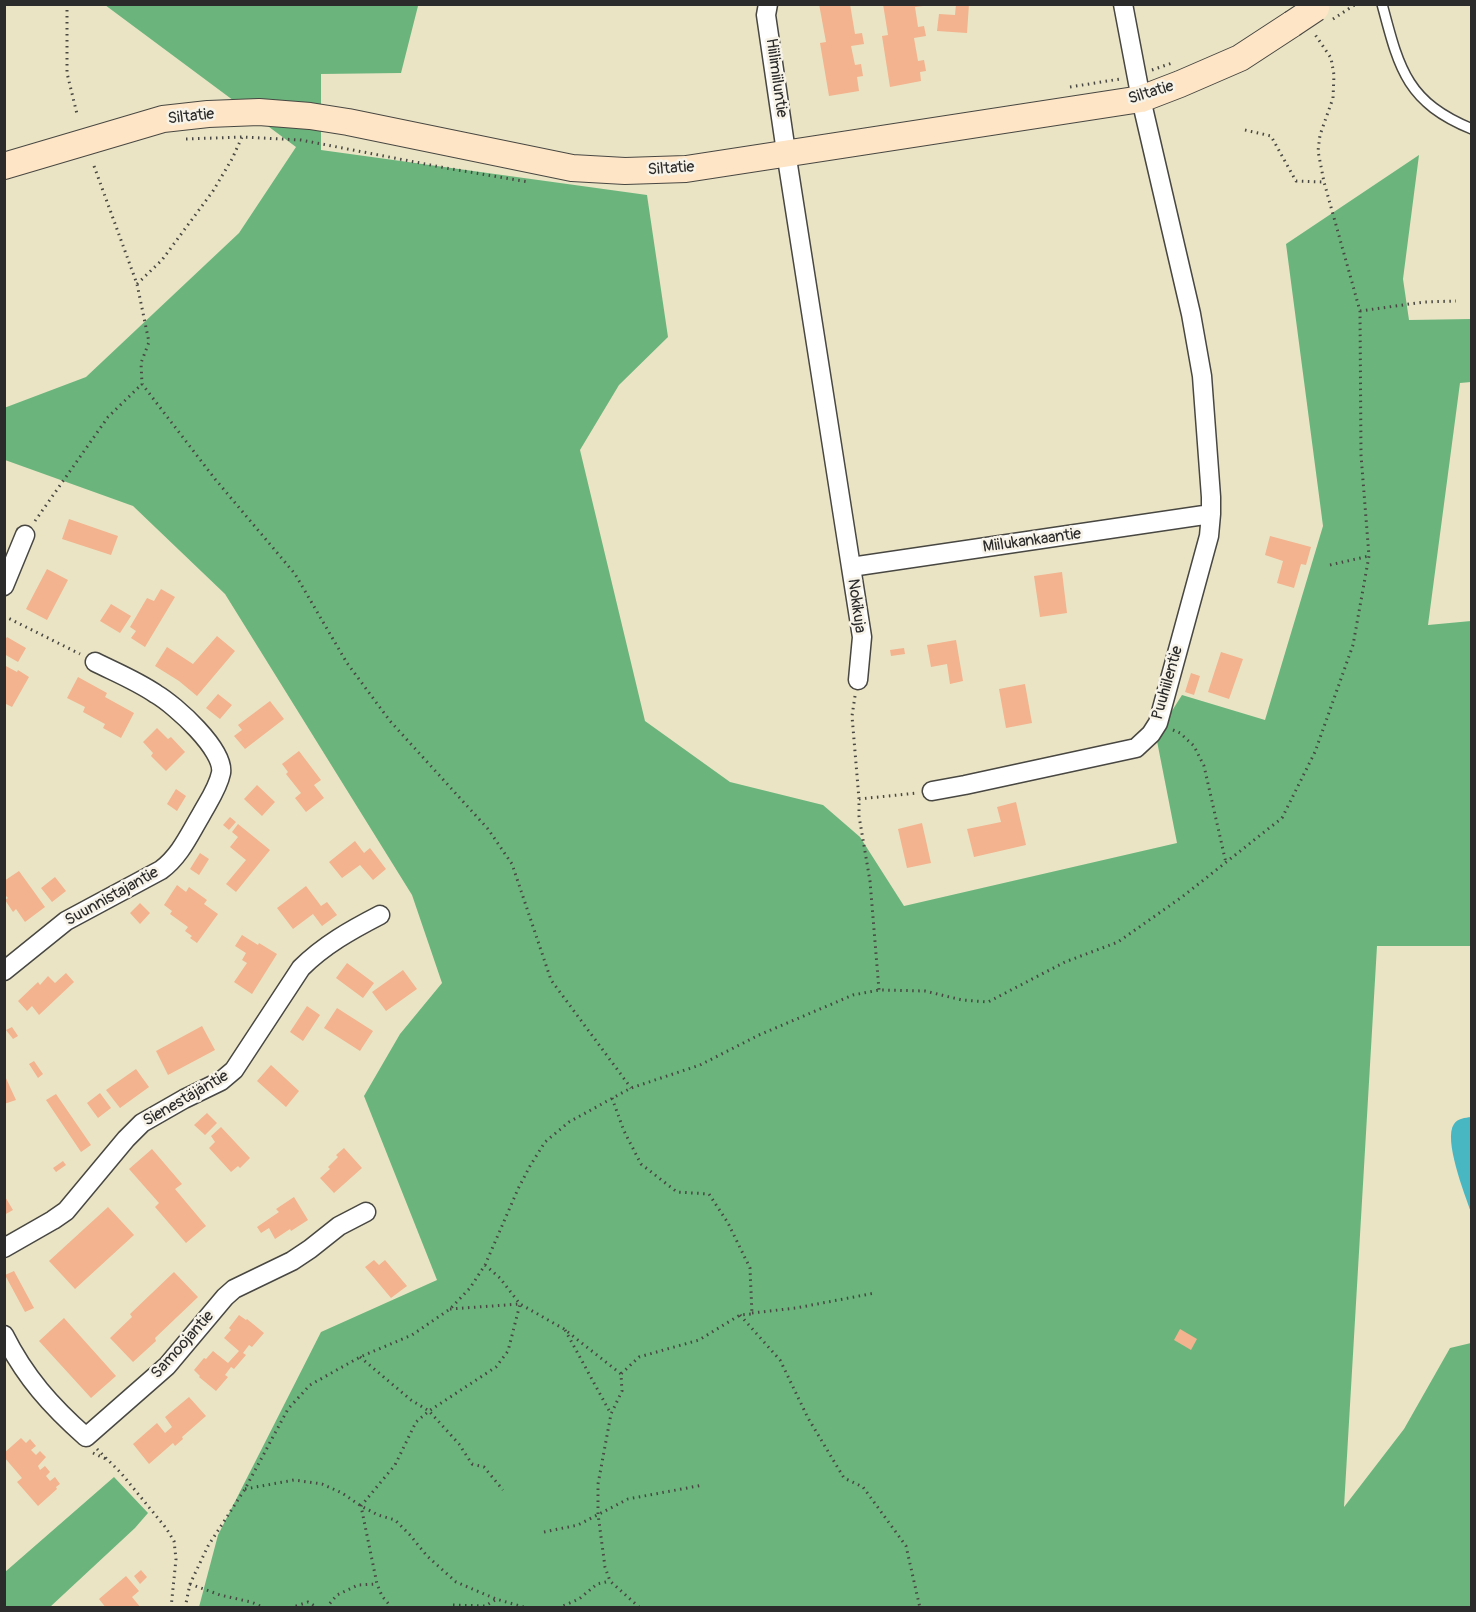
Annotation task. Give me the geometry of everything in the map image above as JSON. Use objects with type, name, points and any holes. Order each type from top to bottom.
[{"type":"street","name":"Hiilimiiluntie","points":[[768,4],[766,15],[786,153]]},
{"type":"street","points":[[1123,4],[1138,87],[1191,314],[1202,376],[1211,514]]},
{"type":"street","name":"Siltatie","points":[[4,166],[163,119],[259,112],[348,122],[572,168],[625,171],[686,169],[786,153],[1138,87],[1180,84],[1240,58],[1314,18]]},
{"type":"street","points":[[786,153],[851,567]]},
{"type":"street","name":"Miilukankaantie","points":[[851,567],[1211,514]]},
{"type":"street","name":"Puuhiilentie","points":[[932,791],[1136,748],[1151,734],[1158,723],[1209,536],[1211,514]]},
{"type":"street","points":[[4,586],[25,535]]},
{"type":"street","name":"Nokikuja","points":[[851,567],[862,637],[858,680]]},
{"type":"street","name":"Suunnistajantie","points":[[6,967],[66,921],[172,862],[215,789],[221,771],[219,757],[211,745],[174,706],[155,693],[95,662]]},
{"type":"street","name":"Sienestäjäntie","points":[[4,1248],[66,1210],[142,1123],[221,1080],[234,1070],[301,968],[343,934],[380,915]]},
{"type":"street","name":"Samoojantie","points":[[86,1437],[167,1366],[234,1289],[292,1261],[310,1250],[339,1226],[366,1212]]},
{"type":"street","points":[[4,1335],[22,1368],[40,1393],[86,1437]]},
{"type":"lane","points":[[1382,4],[1396,56],[1417,94],[1432,109],[1455,123],[1472,129]]},
{"type":"path","points":[[67,4],[67,73],[77,114]]},
{"type":"path","points":[[185,1608],[190,1584],[208,1546],[245,1488],[288,1409],[310,1385],[360,1358],[412,1335],[450,1309],[470,1288],[485,1265],[518,1189],[545,1142],[569,1122],[631,1088],[700,1065],[759,1035],[853,995],[879,990],[925,991],[962,1000],[988,1002],[1065,962],[1118,942],[1182,897],[1282,818],[1315,753],[1353,645],[1368,556],[1361,455],[1360,311],[1324,182],[1318,151],[1320,135],[1333,98],[1334,75],[1330,58],[1314,18],[1356,4]]},
{"type":"path","points":[[1066,88],[1138,87],[1179,61]]},
{"type":"path","points":[[1245,130],[1271,136],[1296,181],[1324,182]]},
{"type":"path","points":[[137,284],[162,260],[213,191],[242,137]]},
{"type":"path","points":[[94,166],[137,284],[149,342],[141,363],[142,384],[215,478],[296,574],[347,663],[390,721],[488,829],[512,864],[551,980],[631,1088]]},
{"type":"path","points":[[1360,311],[1424,302],[1456,301]]},
{"type":"path","points":[[25,535],[108,417],[142,384]]},
{"type":"path","points":[[1330,565],[1368,556]]},
{"type":"path","points":[[4,616],[95,662]]},
{"type":"path","points":[[858,680],[852,716],[859,816],[871,893],[879,990]]},
{"type":"path","points":[[1158,723],[1180,733],[1194,746],[1204,766],[1226,863]]},
{"type":"path","points":[[859,799],[932,791]]},
{"type":"path","points":[[612,1098],[624,1131],[641,1164],[677,1192],[709,1194],[728,1223],[750,1268],[752,1314]]},
{"type":"path","points":[[485,1265],[500,1278],[520,1304],[564,1329],[621,1374],[622,1391],[612,1414],[598,1484],[598,1514],[605,1567],[610,1581],[640,1608]]},
{"type":"path","points":[[621,1374],[639,1357],[699,1340],[740,1315],[796,1308],[875,1293]]},
{"type":"path","points":[[450,1309],[520,1304]]},
{"type":"path","points":[[362,1506],[395,1466],[416,1422],[496,1367],[508,1351],[520,1304]]},
{"type":"path","points":[[740,1315],[780,1360],[808,1418],[844,1478],[862,1487],[906,1546],[920,1608]]},
{"type":"path","points":[[564,1329],[612,1414]]},
{"type":"path","points":[[360,1358],[411,1400],[429,1411],[459,1444],[472,1464],[484,1467],[503,1490]]},
{"type":"path","points":[[86,1437],[121,1473],[174,1541],[176,1559],[171,1608]]},
{"type":"path","points":[[245,1488],[294,1480],[322,1484],[342,1493],[378,1515],[395,1520],[427,1556],[456,1582],[496,1599],[526,1608]]},
{"type":"path","points":[[544,1532],[578,1525],[628,1500],[703,1485]]},
{"type":"path","points":[[362,1506],[377,1584],[382,1596],[391,1607]]},
{"type":"path","points":[[558,1608],[579,1599],[597,1584],[610,1581]]},
{"type":"path","points":[[190,1584],[265,1608]]},
{"type":"path","points":[[326,1608],[337,1595],[358,1585],[377,1584]]},
{"type":"path","points":[[448,1608],[452,1605],[485,1606],[496,1599]]},
{"type":"path","points":[[290,1608],[308,1602],[318,1608]]},
{"type":"green space","points":[[412,4],[418,6],[401,73],[321,74],[321,150],[647,195],[668,337],[619,385],[580,450],[645,721],[730,782],[823,805],[860,837],[904,906],[1177,843],[1156,736],[1182,695],[1265,720],[1323,526],[1286,244],[1419,155],[1403,279],[1409,320],[1471,319],[1471,382],[1460,383],[1428,625],[1471,621],[1471,946],[1377,946],[1344,1507],[1404,1429],[1450,1348],[1471,1343],[1471,1607],[199,1607],[218,1535],[321,1332],[437,1280],[364,1096],[400,1034],[442,983],[412,895],[225,594],[133,506],[5,460],[4,408],[86,377],[239,233],[296,147],[105,5]]},
{"type":"green space","points":[[114,1477],[148,1513],[135,1528],[50,1607],[5,1607],[5,1572]]},
{"type":"water","points":[[1472,1117],[1471,1212],[1456,1167],[1451,1131],[1460,1119]]},
{"type":"building","points":[[819,4],[850,4],[855,34],[862,33],[864,44],[851,46],[855,65],[861,64],[863,76],[857,77],[859,91],[829,96],[820,43],[826,42]]},
{"type":"building","points":[[883,4],[923,4],[923,6],[915,7],[918,27],[924,26],[926,36],[914,38],[918,61],[924,60],[926,71],[920,72],[921,81],[890,87],[882,36],[888,35]]},
{"type":"building","points":[[956,4],[969,4],[967,33],[937,31],[939,14],[955,15]]},
{"type":"building","points":[[69,519],[118,536],[111,555],[62,539]]},
{"type":"building","points":[[1270,536],[1311,547],[1306,565],[1301,564],[1294,588],[1277,583],[1283,561],[1265,555]]},
{"type":"building","points":[[47,569],[68,580],[47,620],[26,609]]},
{"type":"building","points":[[1062,572],[1067,613],[1040,617],[1034,576]]},
{"type":"building","points":[[161,589],[175,597],[145,647],[131,638],[136,631],[130,627],[147,598],[154,601]]},
{"type":"building","points":[[111,604],[131,616],[120,633],[100,621]]},
{"type":"building","points":[[217,636],[235,651],[197,696],[155,666],[167,647],[193,664]]},
{"type":"building","points":[[7,637],[26,648],[18,662],[4,654],[4,641]]},
{"type":"building","points":[[956,640],[963,681],[950,684],[947,664],[931,667],[927,645]]},
{"type":"building","points":[[904,648],[905,654],[891,656],[890,650]]},
{"type":"building","points":[[1221,652],[1243,659],[1229,699],[1208,692]]},
{"type":"building","points":[[4,665],[29,677],[12,707],[4,703]]},
{"type":"building","points":[[1191,673],[1200,676],[1194,695],[1185,692]]},
{"type":"building","points":[[78,677],[107,693],[105,697],[134,713],[121,738],[103,728],[105,724],[83,712],[85,707],[67,698]]},
{"type":"building","points":[[1025,684],[1032,723],[1006,728],[999,689]]},
{"type":"building","points":[[218,694],[232,705],[220,719],[206,708]]},
{"type":"building","points":[[270,701],[284,719],[245,749],[234,736],[242,730],[238,725]]},
{"type":"building","points":[[157,728],[168,739],[171,737],[185,752],[166,771],[151,756],[153,753],[143,742]]},
{"type":"building","points":[[299,751],[321,780],[314,785],[324,798],[306,812],[295,798],[301,793],[286,774],[288,772],[282,764]]},
{"type":"building","points":[[257,785],[275,802],[262,816],[244,799]]},
{"type":"building","points":[[176,789],[186,796],[177,811],[167,804]]},
{"type":"building","points":[[1016,802],[1026,845],[974,857],[967,829],[1001,822],[997,807]]},
{"type":"building","points":[[230,817],[236,822],[229,830],[223,825]]},
{"type":"building","points":[[922,823],[931,863],[907,868],[898,829]]},
{"type":"building","points":[[238,824],[270,850],[236,892],[226,884],[246,860],[230,847],[238,837],[232,832]]},
{"type":"building","points":[[355,841],[364,853],[370,848],[386,869],[373,880],[360,865],[342,878],[329,862]]},
{"type":"building","points":[[200,853],[209,859],[199,875],[190,869]]},
{"type":"building","points":[[19,871],[45,907],[25,922],[16,909],[13,912],[4,894],[4,881]]},
{"type":"building","points":[[55,877],[66,891],[52,902],[41,888]]},
{"type":"building","points":[[177,885],[186,892],[189,887],[207,900],[204,904],[218,914],[197,943],[185,931],[188,927],[170,914],[172,911],[164,905]]},
{"type":"building","points":[[306,886],[321,906],[327,902],[337,915],[322,926],[313,914],[293,929],[277,908]]},
{"type":"building","points":[[140,903],[150,913],[140,924],[130,913]]},
{"type":"building","points":[[242,935],[277,954],[252,994],[234,982],[247,963],[242,960],[246,953],[235,946]]},
{"type":"building","points":[[347,963],[374,983],[363,998],[336,978]]},
{"type":"building","points":[[403,970],[417,989],[386,1011],[372,992]]},
{"type":"building","points":[[66,973],[74,982],[39,1015],[32,1006],[27,1011],[18,1001],[48,976],[55,983]]},
{"type":"building","points":[[307,1006],[320,1015],[303,1041],[290,1032]]},
{"type":"building","points":[[337,1008],[373,1031],[360,1051],[324,1028]]},
{"type":"building","points":[[202,1026],[215,1050],[168,1075],[156,1051]]},
{"type":"building","points":[[12,1027],[18,1036],[13,1039],[6,1030]]},
{"type":"building","points":[[34,1061],[43,1074],[38,1078],[29,1064]]},
{"type":"building","points":[[271,1065],[299,1091],[286,1107],[257,1081]]},
{"type":"building","points":[[136,1069],[149,1087],[120,1108],[106,1090]]},
{"type":"building","points":[[4,1074],[16,1100],[4,1104]]},
{"type":"building","points":[[100,1093],[111,1108],[98,1118],[87,1103]]},
{"type":"building","points":[[56,1094],[91,1145],[81,1152],[46,1100]]},
{"type":"building","points":[[207,1113],[217,1123],[205,1135],[194,1125]]},
{"type":"building","points":[[221,1127],[250,1158],[240,1168],[238,1166],[231,1172],[209,1148],[215,1142],[211,1136]]},
{"type":"building","points":[[344,1148],[362,1168],[334,1193],[320,1178],[330,1169],[328,1167],[338,1157],[336,1155]]},
{"type":"building","points":[[152,1149],[182,1184],[175,1189],[206,1226],[186,1243],[155,1207],[159,1203],[129,1169]]},
{"type":"building","points":[[63,1161],[66,1165],[56,1172],[53,1168]]},
{"type":"building","points":[[4,1195],[13,1210],[4,1215]]},
{"type":"building","points":[[294,1197],[308,1220],[275,1239],[269,1228],[261,1233],[257,1227],[279,1212],[276,1209]]},
{"type":"building","points":[[108,1207],[134,1235],[75,1289],[49,1261]]},
{"type":"building","points":[[374,1260],[379,1265],[385,1260],[407,1286],[391,1298],[365,1267]]},
{"type":"building","points":[[14,1271],[34,1308],[25,1312],[5,1275]]},
{"type":"building","points":[[174,1272],[198,1297],[133,1362],[110,1338],[132,1317],[130,1314]]},
{"type":"building","points":[[239,1315],[264,1333],[252,1347],[249,1345],[243,1353],[246,1355],[234,1369],[231,1367],[225,1375],[228,1377],[216,1391],[194,1370],[213,1351],[228,1363],[239,1351],[224,1338]]},
{"type":"building","points":[[64,1318],[116,1376],[91,1398],[39,1341]]},
{"type":"building","points":[[1180,1329],[1197,1339],[1191,1350],[1174,1340]]},
{"type":"building","points":[[189,1397],[206,1416],[175,1446],[173,1443],[149,1464],[133,1444],[157,1423],[165,1433],[172,1427],[165,1417]]},
{"type":"building","points":[[21,1438],[26,1443],[30,1439],[36,1446],[31,1450],[36,1455],[40,1451],[46,1457],[38,1466],[40,1470],[45,1466],[50,1472],[46,1476],[50,1481],[55,1477],[60,1484],[38,1506],[17,1482],[22,1478],[4,1457],[4,1453]]},
{"type":"building","points":[[141,1570],[147,1577],[140,1584],[134,1576]]},
{"type":"building","points":[[126,1576],[139,1591],[132,1597],[141,1608],[106,1608],[99,1599]]}]
